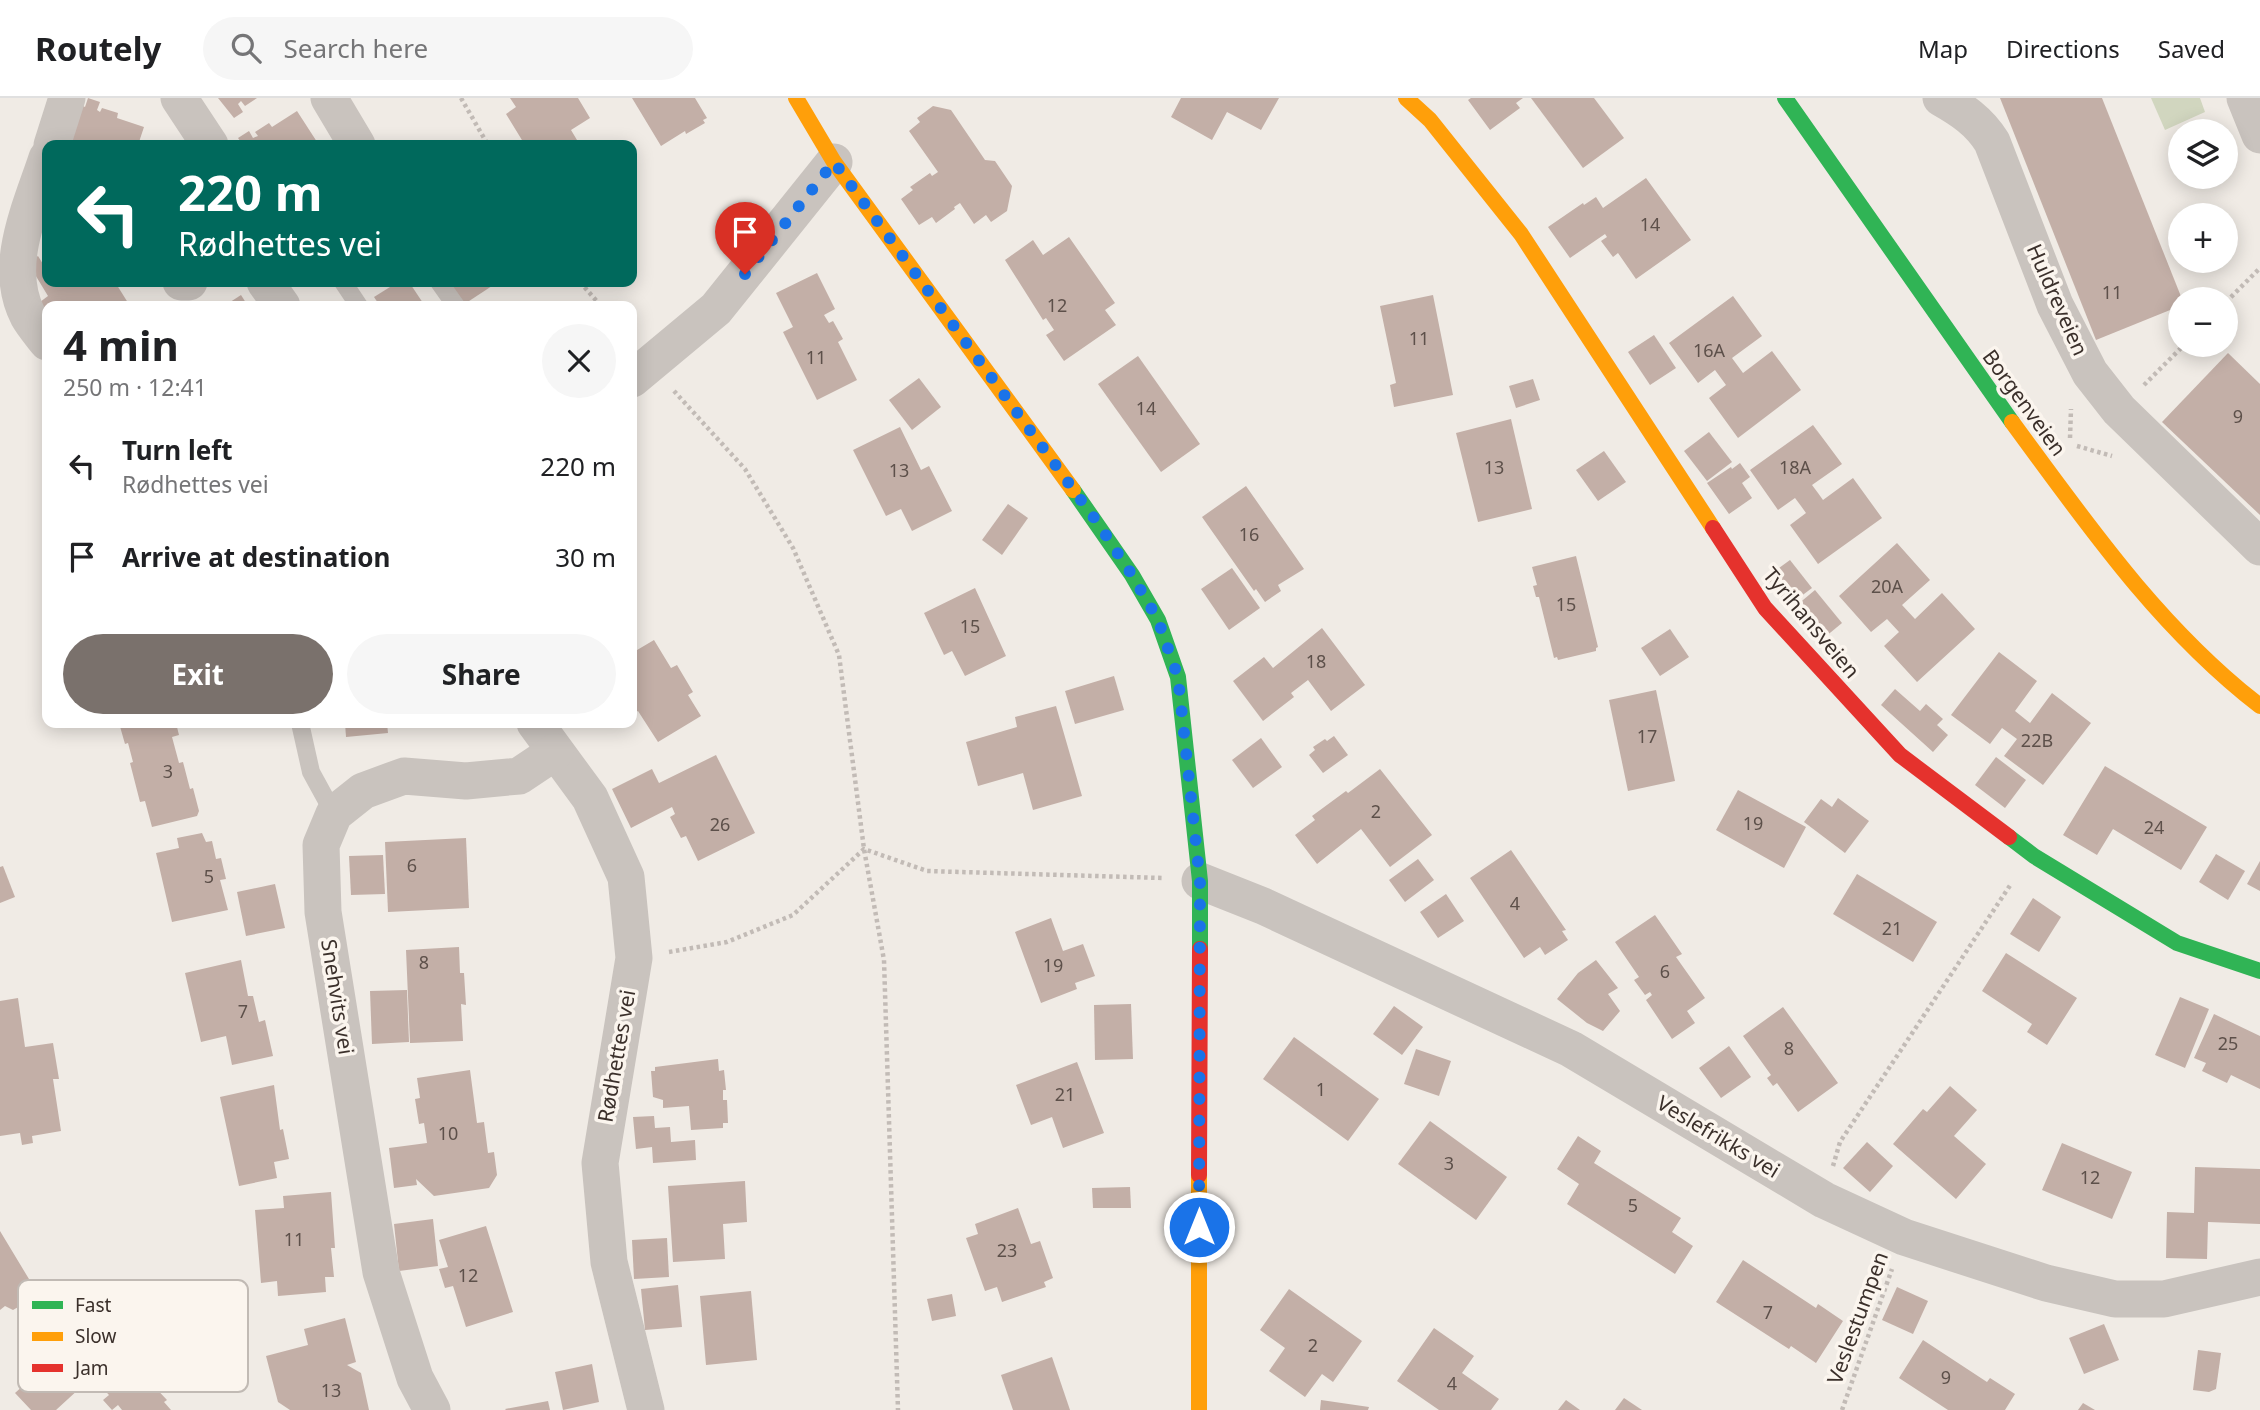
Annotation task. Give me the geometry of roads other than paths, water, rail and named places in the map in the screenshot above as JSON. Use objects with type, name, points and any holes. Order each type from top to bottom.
[{"type":"street","points":[[54,140],[67,98]]},
{"type":"street","points":[[329,98],[354,140]]},
{"type":"street","points":[[796,98],[834,162],[1100,526],[1158,620],[1178,677],[1200,881],[1199,1410]]},
{"type":"street","name":"Tyrihansveien","points":[[1406,98],[1430,120],[1521,234],[1765,608],[1900,755],[2034,856],[2177,943],[2260,971]]},
{"type":"street","name":"Borgenveien","points":[[1785,98],[1996,401],[2113,559],[2170,624],[2233,685],[2260,706]]},
{"type":"street","name":"Huldreveien","points":[[1941,98],[1965,112],[1983,127],[1992,142],[2069,334],[2090,373],[2119,410],[2260,547]]},
{"type":"street","points":[[2245,98],[2260,135]]},
{"type":"street","points":[[641,372],[716,309],[834,162]]},
{"type":"street","points":[[42,175],[17,255],[19,287],[28,316],[42,335]]},
{"type":"street","name":"Rødhettes vei","points":[[538,728],[590,798],[626,877],[634,958],[600,1163],[609,1262],[646,1410]]},
{"type":"street","name":"Snehvits vei","points":[[432,1410],[415,1378],[379,1259],[323,912],[321,845],[334,814],[363,791],[404,776],[467,781],[519,776],[555,752]]},
{"type":"street","name":"Veslefrikks vei","points":[[1200,881],[1263,906],[1571,1049],[1824,1200],[1904,1237],[2046,1283],[2115,1299],[2164,1299],[2260,1278]]},
{"type":"lane","points":[[301,728],[311,772],[334,814]]}]
